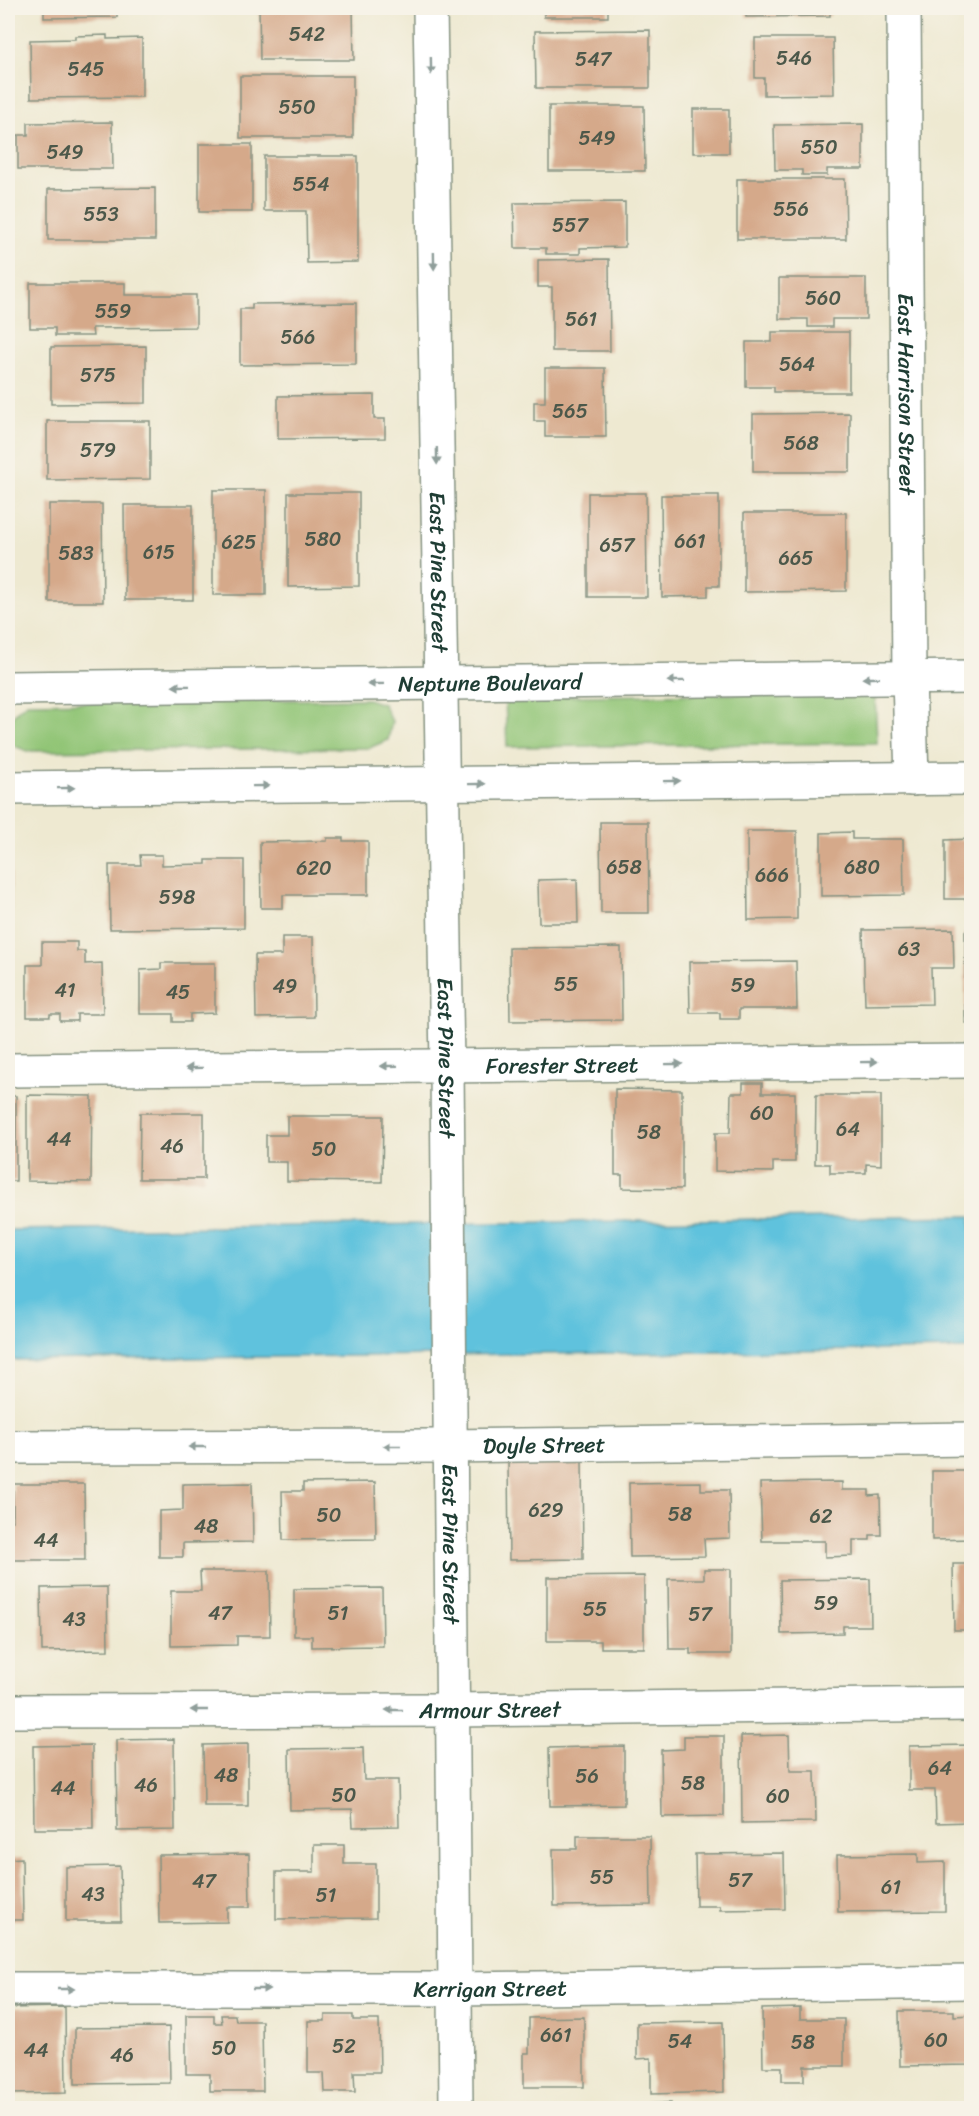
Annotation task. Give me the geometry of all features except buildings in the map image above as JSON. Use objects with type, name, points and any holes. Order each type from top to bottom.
[{"type":"street","name":"East Pine Street","points":[[430,8],[447,1066],[456,2109]]},
{"type":"street","name":"East Harrison Street","points":[[904,8],[909,678],[912,779]]},
{"type":"street","name":"Neptune Boulevard","points":[[8,688],[972,677]]},
{"type":"street","points":[[8,788],[972,778]]},
{"type":"street","name":"Forester Street","points":[[8,1070],[972,1061]]},
{"type":"street","name":"Doyle Street","points":[[8,1447],[450,1446],[972,1440]]},
{"type":"street","name":"Armour Street","points":[[8,1711],[453,1710],[972,1704]]},
{"type":"street","name":"Kerrigan Street","points":[[8,1989],[455,1989],[972,1982]]},
{"type":"green space","points":[[875,692],[877,743],[507,747],[505,697]]},
{"type":"green space","points":[[368,699],[383,704],[392,721],[388,740],[369,748],[27,751],[12,745],[9,731],[12,716],[27,703]]},
{"type":"water","points":[[971,1216],[971,1349],[8,1360],[8,1230]]}]
